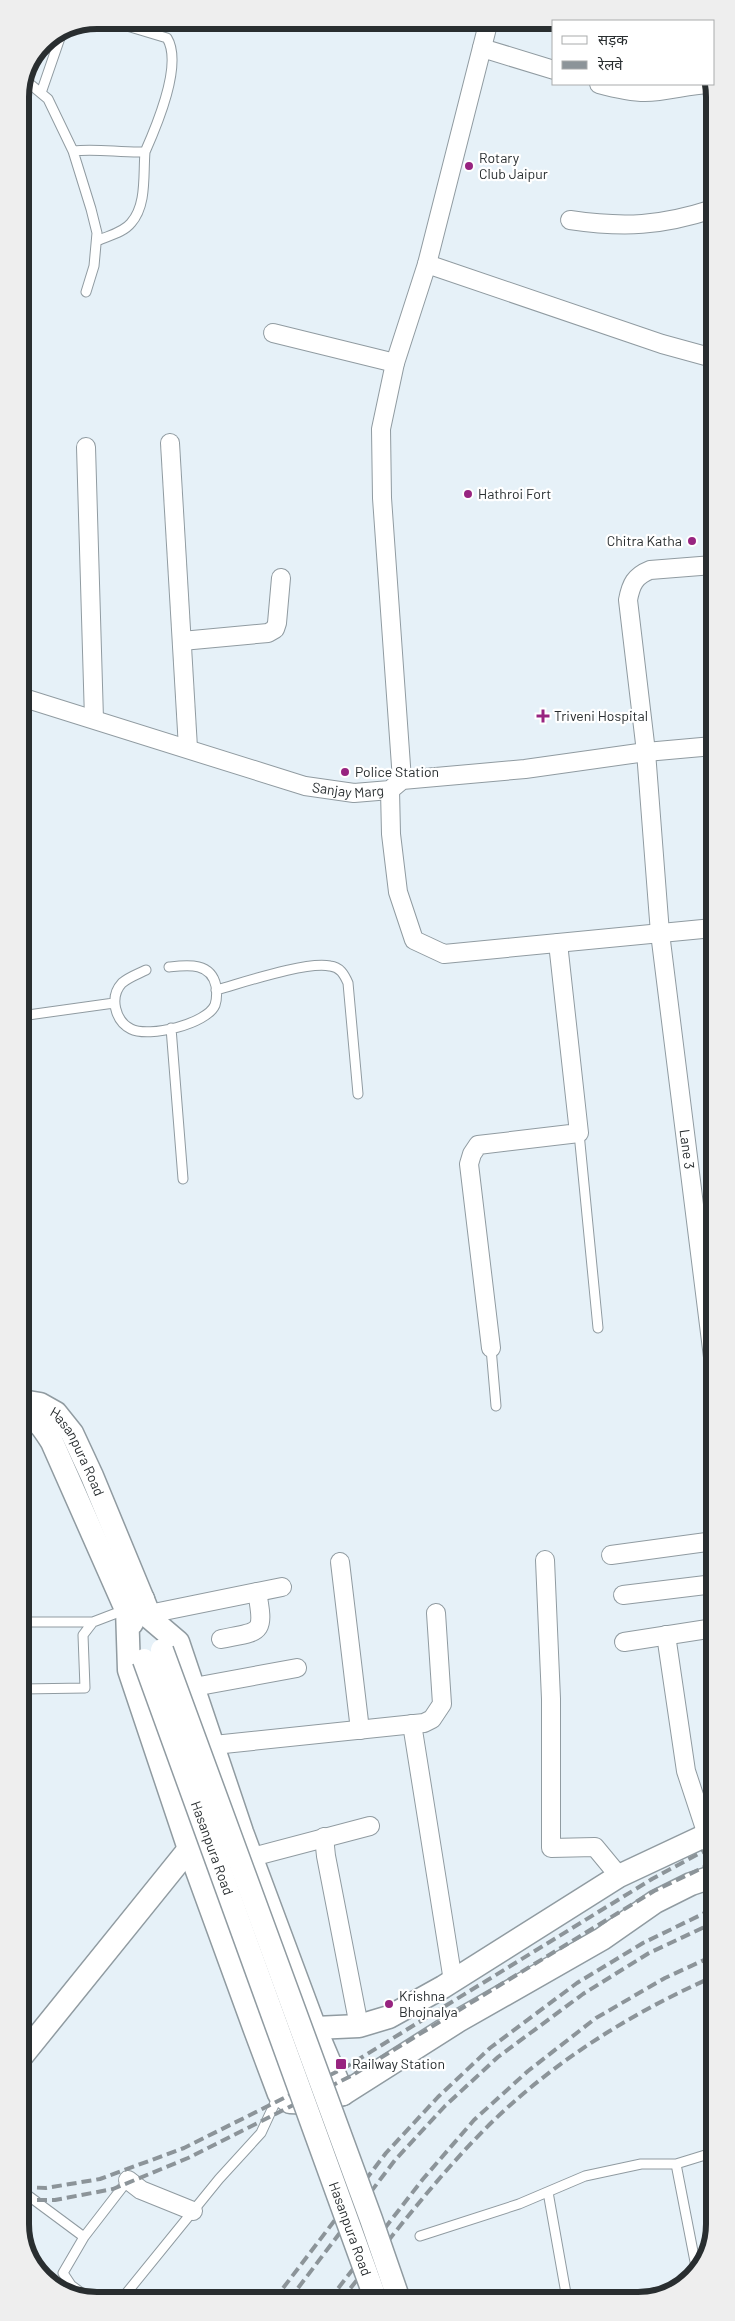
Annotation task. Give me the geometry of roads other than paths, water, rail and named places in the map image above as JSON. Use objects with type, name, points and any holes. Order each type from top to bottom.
[{"type":"street","points":[[487,29],[427,264],[395,363],[381,429],[382,498],[396,785],[391,834],[398,892],[414,940],[444,954],[706,929]]},
{"type":"street","points":[[482,48],[552,69]]},
{"type":"street","points":[[602,85],[615,89],[646,92],[686,85]]},
{"type":"street","points":[[570,220],[607,226],[652,225],[706,211]]},
{"type":"street","points":[[427,264],[662,344],[706,356]]},
{"type":"street","points":[[273,333],[395,363]]},
{"type":"street","points":[[170,443],[188,748]]},
{"type":"street","points":[[86,447],[94,719]]},
{"type":"street","name":"Lane 3","points":[[706,566],[650,570],[641,574],[631,584],[628,600],[646,752],[660,933],[706,1301]]},
{"type":"street","points":[[182,641],[268,633],[275,629],[281,578]]},
{"type":"street","name":"Sanjay Marg","points":[[29,699],[305,786],[354,793],[396,785],[646,752],[706,747]]},
{"type":"street","points":[[491,1348],[469,1164],[472,1154],[478,1145],[579,1133],[558,943]]},
{"type":"street","name":"Hasanpura Road","points":[[29,1402],[40,1404],[56,1413],[72,1433],[112,1526],[143,1610],[153,1655],[373,2292]]},
{"type":"street","name":"Hasanpura Road","points":[[29,1417],[40,1423],[52,1442],[143,1610]]},
{"type":"street","points":[[611,1555],[706,1542]]},
{"type":"street","points":[[545,1560],[551,1699],[551,1848],[594,1847],[619,1876]]},
{"type":"street","points":[[340,1562],[360,1730]]},
{"type":"street","points":[[623,1595],[706,1585]]},
{"type":"street","points":[[143,1610],[282,1587]]},
{"type":"street","points":[[221,1639],[252,1633],[260,1626],[262,1619],[257,1592]]},
{"type":"street","points":[[143,1610],[178,1642],[248,1846],[315,2028],[343,2094]]},
{"type":"street","points":[[143,1610],[130,1670],[193,1858],[278,2094],[290,2102],[312,2103],[343,2094],[458,2021],[602,1939],[655,1902],[691,1884],[706,1879]]},
{"type":"street","points":[[214,1746],[424,1723],[432,1719],[442,1704],[436,1614]]},
{"type":"street","points":[[624,1642],[706,1629]]},
{"type":"street","points":[[666,1635],[686,1771],[706,1821]]},
{"type":"street","points":[[153,1655],[372,2219],[396,2292]]},
{"type":"street","points":[[194,1687],[297,1668]]},
{"type":"street","points":[[412,1724],[453,1981]]},
{"type":"street","points":[[29,2047],[171,1871],[193,1858],[248,1846],[324,1837],[370,1826]]},
{"type":"street","points":[[315,2028],[359,2026],[389,2017],[453,1981],[619,1876],[706,1835]]},
{"type":"street","points":[[324,1837],[359,2026]]},
{"type":"street","points":[[128,2180],[141,2190],[193,2211]]},
{"type":"lane","points":[[96,241],[131,224],[142,203],[144,152],[155,130],[172,70],[173,47],[167,38],[137,29]]},
{"type":"lane","points":[[41,93],[59,40]]},
{"type":"lane","points":[[30,84],[48,99],[72,151],[98,233],[94,266],[86,292]]},
{"type":"lane","points":[[72,151],[89,149],[120,153],[144,152]]},
{"type":"lane","points":[[146,970],[121,984],[114,1003],[123,1023],[132,1030],[143,1032],[191,1024],[208,1015],[217,999],[211,973],[205,968],[185,965],[169,967]]},
{"type":"lane","points":[[216,990],[305,967],[330,966],[338,969],[348,983],[358,1094]]},
{"type":"lane","points":[[29,1015],[114,1003]]},
{"type":"lane","points":[[171,1028],[182,1179]]},
{"type":"lane","points":[[579,1133],[598,1328]]},
{"type":"lane","points":[[491,1348],[496,1406]]},
{"type":"lane","points":[[29,1622],[93,1622],[143,1610]]},
{"type":"lane","points":[[29,1689],[85,1688],[83,1634],[93,1622]]},
{"type":"lane","points":[[127,2292],[193,2211],[261,2133],[278,2094]]},
{"type":"lane","points":[[420,2236],[519,2204],[586,2176],[641,2164],[676,2164],[706,2155]]},
{"type":"lane","points":[[676,2164],[695,2261]]},
{"type":"lane","points":[[74,2288],[63,2273],[84,2237],[128,2180]]},
{"type":"lane","points":[[548,2192],[566,2292]]},
{"type":"lane","points":[[29,2196],[84,2237]]},
{"type":"railway","points":[[29,2187],[46,2188],[100,2179],[184,2148],[346,2067],[652,1879],[706,1850]]},
{"type":"railway","points":[[29,2200],[55,2200],[113,2189],[188,2158],[351,2076],[654,1891],[706,1866]]},
{"type":"railway","points":[[280,2292],[386,2153],[438,2097],[490,2048],[577,1983],[643,1943],[706,1912]]},
{"type":"railway","points":[[295,2292],[395,2160],[445,2106],[498,2057],[583,1994],[649,1953],[706,1926]]},
{"type":"railway","points":[[335,2292],[423,2179],[474,2120],[528,2071],[596,2018],[665,1978],[706,1959]]},
{"type":"railway","points":[[347,2292],[445,2172],[508,2107],[563,2063],[621,2024],[706,1980]]},
{"type":"place","name":"Rotary Club Jaipur","points":[[469,166]]},
{"type":"place","name":"Hathroi Fort","points":[[468,494]]},
{"type":"place","name":"Chitra Katha","points":[[692,541]]},
{"type":"place","name":"Triveni Hospital","points":[[543,716]]},
{"type":"place","name":"Police Station","points":[[345,772]]},
{"type":"place","name":"Krishna Bhojnalya","points":[[389,2004]]},
{"type":"place","name":"Railway Station","points":[[341,2064]]}]
